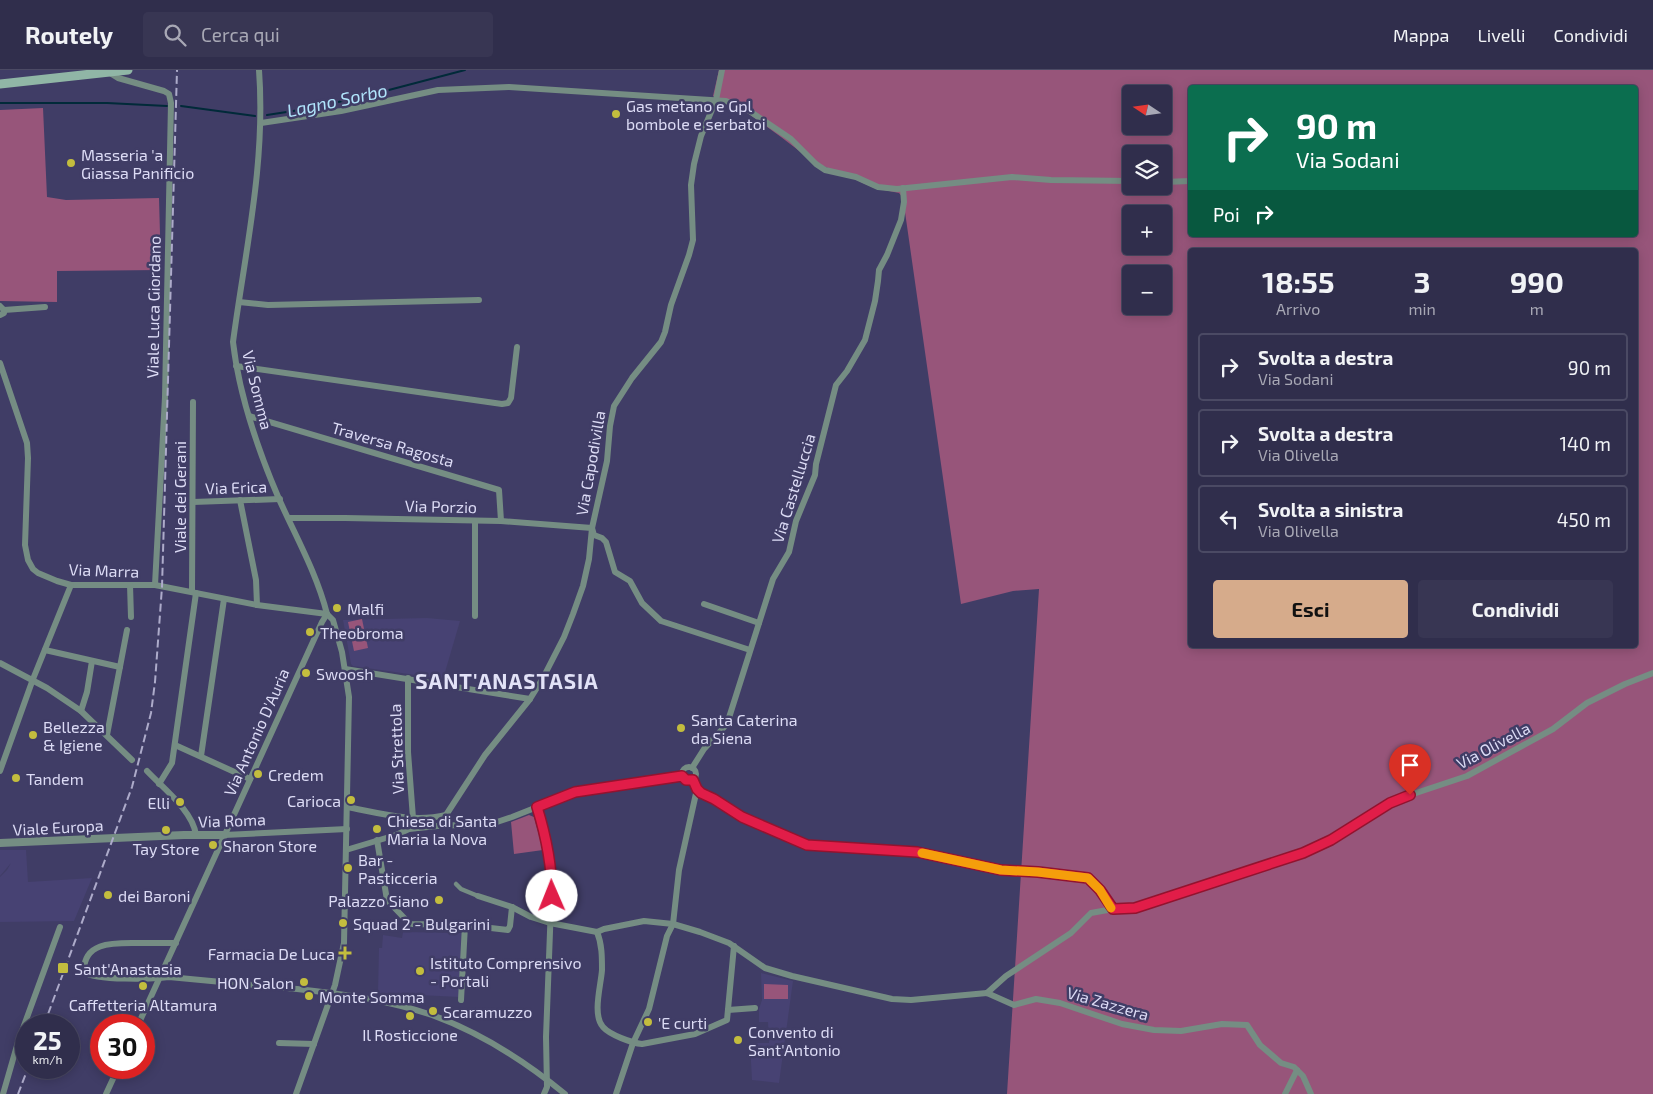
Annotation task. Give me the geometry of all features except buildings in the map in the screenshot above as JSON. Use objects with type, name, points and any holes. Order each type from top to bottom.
[{"type":"main road","points":[[0,84],[128,70]]},
{"type":"street","name":"Via Somma","points":[[259,70],[261,123],[256,192],[233,342],[236,366],[260,452],[322,592],[327,614],[333,620],[345,669],[349,697],[344,943],[339,970],[296,1094]]},
{"type":"street","name":"Via Capodivilla","points":[[446,815],[485,755],[530,699],[564,637],[573,614],[583,586],[590,553],[592,528],[607,461],[614,406],[632,378],[660,342],[665,332],[674,295],[690,255],[693,240],[691,184],[694,164],[702,136],[716,100],[722,70]]},
{"type":"street","name":"Viale Luca Giordano","points":[[109,72],[118,78],[164,91],[169,94],[171,103],[165,397],[155,585]]},
{"type":"street","points":[[261,123],[341,111],[438,90],[510,87],[716,100],[726,101],[748,110],[791,139],[816,164],[825,170],[856,177],[878,187],[904,188],[1012,177],[1051,180],[1122,181]]},
{"type":"street","points":[[1172,182],[1188,181]]},
{"type":"street","name":"Via Castelluccia","points":[[692,768],[704,748],[727,724],[774,578],[789,552],[796,521],[815,475],[836,385],[847,371],[865,340],[875,301],[878,270],[887,255],[901,220],[904,188]]},
{"type":"street","points":[[239,302],[268,305],[479,300]]},
{"type":"street","points":[[1,310],[45,307]]},
{"type":"street","points":[[236,366],[502,404],[508,403],[511,398],[517,347]]},
{"type":"street","name":"Via Marra","points":[[0,363],[26,443],[28,458],[24,537],[28,560],[33,569],[38,573],[70,585],[155,585],[257,605],[327,614]]},
{"type":"street","name":"Viale dei Gerani","points":[[159,784],[172,763],[194,593],[193,402]]},
{"type":"street","name":"Traversa Ragosta","points":[[249,416],[499,490],[501,521]]},
{"type":"street","name":"Via Erica","points":[[193,502],[280,499]]},
{"type":"street","points":[[240,500],[256,580],[257,605]]},
{"type":"street","name":"Via Porzio","points":[[289,518],[501,521],[592,528]]},
{"type":"street","points":[[475,521],[475,616]]},
{"type":"street","points":[[592,528],[594,535],[606,542],[615,572],[630,581],[642,603],[661,621],[750,650]]},
{"type":"street","points":[[0,771],[33,679],[70,585]]},
{"type":"street","points":[[130,585],[131,617]]},
{"type":"street","points":[[201,756],[224,599]]},
{"type":"street","points":[[704,604],[759,623]]},
{"type":"street","name":"Via Antonio D'Auria","points":[[143,1014],[327,614]]},
{"type":"street","points":[[107,735],[127,630]]},
{"type":"street","points":[[45,650],[120,668]]},
{"type":"street","points":[[81,711],[87,692],[92,661]]},
{"type":"street","points":[[0,662],[33,679],[81,711],[132,760]]},
{"type":"street","points":[[345,669],[530,699]]},
{"type":"street","name":"Via Olivella","points":[[987,993],[1006,976],[1071,933],[1091,914],[1113,909],[1135,908],[1303,853],[1331,840],[1390,803],[1467,776],[1553,729],[1587,703],[1625,684],[1653,673]]},
{"type":"street","name":"Via Strettola","points":[[408,678],[408,752],[413,818]]},
{"type":"street","points":[[175,745],[250,780]]},
{"type":"street","points":[[682,776],[686,768],[692,768],[696,775],[693,780]]},
{"type":"street","points":[[147,771],[182,806],[196,830],[196,835]]},
{"type":"street","points":[[682,776],[686,780],[693,780]]},
{"type":"street","points":[[346,850],[396,835],[409,829],[447,825],[483,825],[512,817],[575,792],[682,776]]},
{"type":"street","points":[[693,780],[697,789],[742,817],[807,845],[917,852],[1001,870],[1088,878],[1100,890],[1113,909]]},
{"type":"street","points":[[616,1094],[634,1043],[649,1009],[667,936],[673,924],[679,870],[697,789]]},
{"type":"street","points":[[537,807],[545,835],[552,879],[546,1037],[547,1087],[544,1094]]},
{"type":"street","points":[[347,808],[413,818],[432,818],[446,815],[447,825]]},
{"type":"street","name":"Via Roma","points":[[117,838],[347,829]]},
{"type":"street","name":"Viale Europa","points":[[0,843],[117,838]]},
{"type":"street","points":[[377,840],[387,900],[410,924],[465,925],[508,930],[512,907]]},
{"type":"street","points":[[456,884],[478,896],[512,907],[531,917],[550,923],[597,932],[650,920],[673,924],[700,932],[734,946],[765,968],[892,999],[911,1000],[987,993]]},
{"type":"street","points":[[462,1000],[465,925]]},
{"type":"street","points":[[3,1094],[18,1042],[60,927]]},
{"type":"street","points":[[597,932],[601,942],[602,974],[598,1012],[600,1021],[603,1028],[634,1043],[642,1044],[695,1034],[727,1020],[734,946]]},
{"type":"street","points":[[176,943],[115,943],[101,945],[91,952],[86,959],[84,972],[108,978],[169,977],[332,992],[406,1008],[440,1019],[476,1034],[502,1048],[547,1078],[565,1094]]},
{"type":"street","name":"Via Zazzera","points":[[987,993],[1014,1004],[1036,1000],[1060,1003],[1122,1024],[1154,1030],[1181,1032],[1222,1024],[1247,1025],[1260,1045],[1281,1063],[1297,1070],[1304,1076],[1311,1094]]},
{"type":"street","points":[[728,1010],[755,1008]]},
{"type":"street","points":[[279,1043],[314,1044]]},
{"type":"street","points":[[1285,1094],[1297,1070]]},
{"type":"street","points":[[106,1094],[113,1079]]},
{"type":"shaded area","points":[[719,70],[1653,70],[1653,1094],[1007,1094],[1039,589],[1013,591],[961,604],[903,198],[899,193],[874,188],[815,163],[749,114],[713,96]]},
{"type":"shaded area","points":[[43,108],[47,197],[66,200],[159,198],[161,270],[57,271],[57,302],[0,301],[0,110]]},
{"type":"shaded area","points":[[427,618],[460,621],[443,679],[353,666],[351,664],[343,620]]},
{"type":"shaded area","points":[[362,619],[368,648],[354,651],[348,622]]},
{"type":"shaded area","points":[[529,815],[534,817],[543,850],[514,854],[511,822]]},
{"type":"shaded area","points":[[0,850],[26,850],[28,882],[92,878],[74,921],[0,922],[0,877],[11,863],[0,876]]},
{"type":"shaded area","name":"Istituto Comprensivo - Portali","points":[[403,932],[463,933],[460,997],[378,993],[379,948],[382,948],[383,935],[402,938]]},
{"type":"shaded area","points":[[761,973],[793,981],[779,1083],[752,1080],[750,1043],[769,1043],[768,1022],[759,1022],[759,1009],[762,1000]]},
{"type":"shaded area","points":[[764,984],[788,985],[788,999],[764,999]]},
{"type":"waterway","name":"Lagno Sorbo","points":[[267,115],[366,96],[465,70]]},
{"type":"waterway","name":"Lagno Sorbo","points":[[0,103],[107,103],[167,106]]},
{"type":"waterway","name":"Lagno Sorbo","points":[[181,106],[255,116]]},
{"type":"railway","points":[[48,1014],[132,787],[151,713],[162,587],[177,70]]},
{"type":"railway","points":[[18,1094],[24,1079]]},
{"type":"slow traffic","points":[[922,853],[1001,870],[1088,878],[1100,890],[1111,908]]},
{"type":"place","name":"Gas metano e Gpl bombole e serbatoi","points":[[616,114]]},
{"type":"place","name":"Masseria 'a Giassa Panificio","points":[[71,163]]},
{"type":"place","name":"Malfi","points":[[337,608]]},
{"type":"place","name":"Theobroma","points":[[310,632]]},
{"type":"place","name":"Swoosh","points":[[306,673]]},
{"type":"place","name":"Santa Caterina da Siena","points":[[681,728]]},
{"type":"place","name":"Bellezza & Igiene","points":[[33,735]]},
{"type":"place","name":"Credem","points":[[258,774]]},
{"type":"place","name":"Tandem","points":[[16,778]]},
{"type":"place","name":"Carioca","points":[[351,800]]},
{"type":"place","name":"Elli","points":[[180,802]]},
{"type":"place","name":"Chiesa di Santa Maria la Nova","points":[[377,829]]},
{"type":"place","name":"Tay Store","points":[[166,830]]},
{"type":"place","name":"Sharon Store","points":[[213,845]]},
{"type":"place","name":"Bar - Pasticceria","points":[[348,868]]},
{"type":"place","name":"dei Baroni","points":[[108,895]]},
{"type":"place","name":"Palazzo Siano","points":[[439,900]]},
{"type":"place","name":"Squad 2 - Bulgarini","points":[[343,923]]},
{"type":"place","name":"Farmacia De Luca","points":[[345,953]]},
{"type":"place","name":"Sant'Anastasia","points":[[63,968]]},
{"type":"place","name":"Istituto Comprensivo - Portali","points":[[420,971]]},
{"type":"place","name":"HON Salon","points":[[304,982]]},
{"type":"place","name":"Caffetteria Altamura","points":[[143,986]]},
{"type":"place","name":"Monte Somma","points":[[309,996]]},
{"type":"place","name":"Scaramuzzo","points":[[433,1011]]},
{"type":"place","name":"Il Rosticcione","points":[[410,1016]]},
{"type":"place","name":"'E curti","points":[[648,1022]]},
{"type":"place","name":"Convento di Sant'Antonio","points":[[738,1040]]},
{"type":"district","name":"SANT'ANASTASIA","points":[[507,680]]},
{"type":"route","points":[[552,896],[549,853],[542,820],[537,807],[575,792],[682,776],[686,780],[693,780],[701,793],[742,817],[807,845],[917,852],[1001,870],[1088,878],[1100,890],[1113,909],[1135,908],[1303,853],[1331,840],[1390,803],[1410,795]]}]
